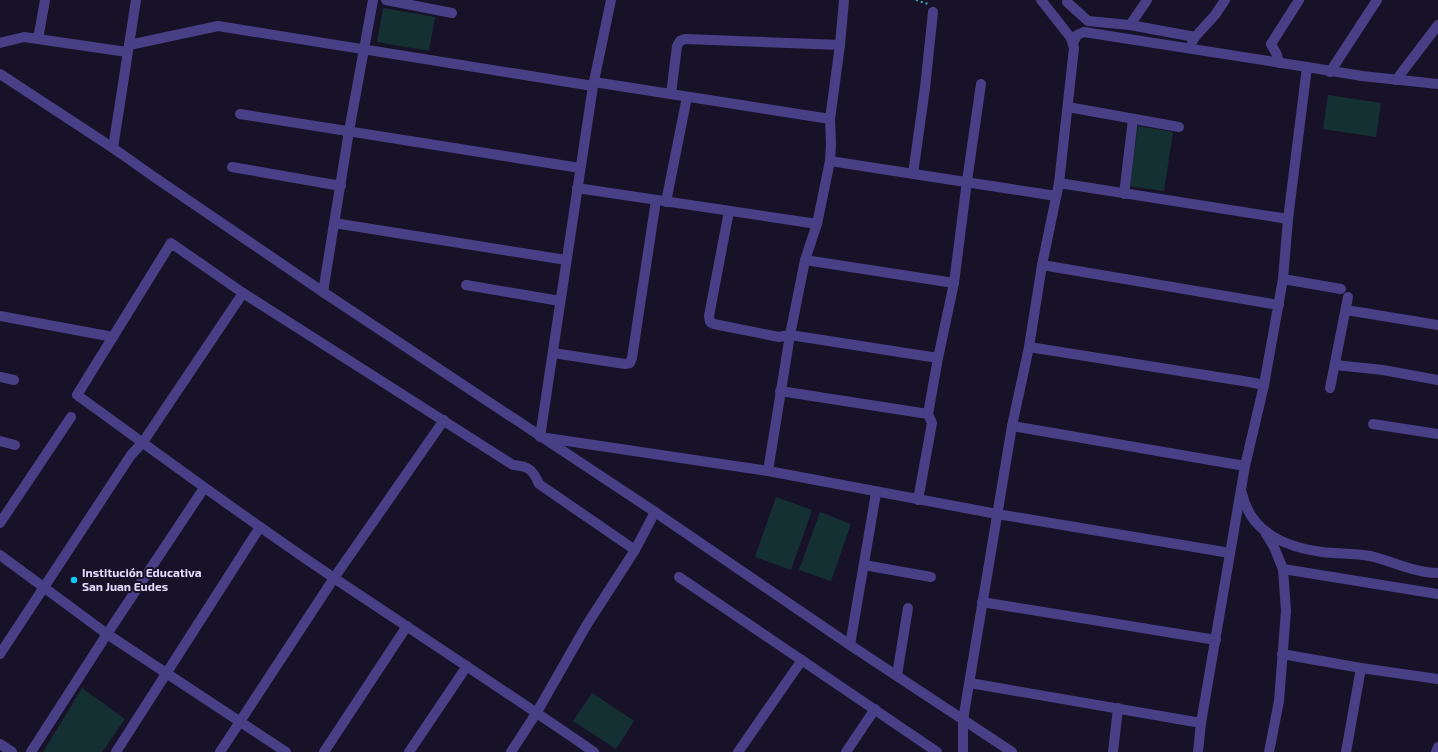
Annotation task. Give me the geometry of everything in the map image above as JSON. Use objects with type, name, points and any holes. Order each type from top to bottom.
[{"type":"street","points":[[38,39],[45,0]]},
{"type":"street","points":[[113,148],[136,0]]},
{"type":"street","points":[[323,292],[349,131],[374,0]]},
{"type":"street","points":[[386,0],[452,13]]},
{"type":"street","points":[[540,437],[593,84],[611,0]]},
{"type":"street","points":[[768,471],[780,391],[805,260],[817,224],[830,161],[830,119],[840,45],[844,0]]},
{"type":"street","points":[[1041,0],[1074,43]]},
{"type":"street","points":[[1130,25],[1148,0]]},
{"type":"street","points":[[1188,49],[1195,37],[1215,15],[1225,0]]},
{"type":"street","points":[[1279,63],[1278,56],[1270,44],[1299,0]]},
{"type":"street","points":[[1330,72],[1377,0]]},
{"type":"street","points":[[1056,18],[1068,1],[1088,21],[1130,25],[1195,37]]},
{"type":"street","points":[[913,174],[925,88],[933,12]]},
{"type":"street","points":[[1396,80],[1438,25]]},
{"type":"street","points":[[0,43],[24,37],[128,49],[218,26],[830,119]]},
{"type":"street","points":[[964,752],[963,720],[1012,426],[1029,347],[1042,265],[1056,196],[1068,107],[1074,43],[1077,35],[1084,32],[1307,67],[1330,72],[1438,84]]},
{"type":"street","points":[[671,94],[677,46],[680,41],[685,39],[840,45]]},
{"type":"street","points":[[1198,752],[1201,723],[1245,466],[1264,385],[1279,305],[1307,67]]},
{"type":"street","points":[[0,74],[113,148],[323,292],[540,437],[656,512],[850,645],[1012,752]]},
{"type":"street","points":[[918,500],[932,423],[928,414],[954,284],[981,84]]},
{"type":"street","points":[[553,354],[625,364],[630,363],[661,201],[687,97]]},
{"type":"street","points":[[1068,107],[1179,127]]},
{"type":"street","points":[[240,114],[580,168]]},
{"type":"street","points":[[1124,194],[1133,119]]},
{"type":"street","points":[[830,161],[967,181],[1056,196]]},
{"type":"street","points":[[232,167],[341,186]]},
{"type":"street","points":[[1058,183],[1288,219]]},
{"type":"street","points":[[577,188],[817,224]]},
{"type":"street","points":[[729,211],[709,316],[710,322],[779,336],[790,335],[938,358]]},
{"type":"street","points":[[334,223],[566,260]]},
{"type":"street","points":[[594,752],[537,712],[334,578],[204,488],[143,442],[77,396],[171,243],[244,293],[513,465],[530,469],[539,484],[635,550]]},
{"type":"street","points":[[805,260],[954,284]]},
{"type":"street","points":[[1042,265],[1279,305]]},
{"type":"street","points":[[1283,279],[1341,289]]},
{"type":"street","points":[[466,285],[560,301]]},
{"type":"street","points":[[0,654],[3,641],[43,586],[131,455],[143,442],[244,293]]},
{"type":"street","points":[[1330,388],[1348,297]]},
{"type":"street","points":[[1346,310],[1438,325]]},
{"type":"street","points":[[0,316],[113,337]]},
{"type":"street","points":[[1029,347],[1264,385]]},
{"type":"street","points":[[1335,365],[1383,370],[1438,380]]},
{"type":"street","points":[[0,377],[14,380]]},
{"type":"street","points":[[780,391],[928,414]]},
{"type":"street","points":[[0,523],[71,417]]},
{"type":"street","points":[[220,752],[334,578],[444,420]]},
{"type":"street","points":[[1373,424],[1438,434]]},
{"type":"street","points":[[1012,426],[1245,466]]},
{"type":"street","points":[[540,437],[768,471],[876,493],[1230,553]]},
{"type":"street","points":[[0,441],[15,445]]},
{"type":"street","points":[[31,752],[204,488]]},
{"type":"street","points":[[1241,489],[1244,504],[1253,519],[1265,532],[1274,547],[1283,569],[1286,611],[1279,701],[1268,752]]},
{"type":"street","points":[[850,645],[876,493]]},
{"type":"street","points":[[511,752],[537,712],[586,626],[635,550],[656,512]]},
{"type":"street","points":[[116,752],[260,527]]},
{"type":"street","points":[[1265,532],[1281,541],[1307,549],[1369,556],[1408,567],[1438,573]]},
{"type":"street","points":[[0,555],[107,634],[167,672],[239,722],[286,752]]},
{"type":"street","points":[[864,565],[931,576]]},
{"type":"street","points":[[1283,569],[1438,594]]},
{"type":"street","points":[[679,576],[937,752]]},
{"type":"street","points":[[982,602],[1216,640]]},
{"type":"street","points":[[897,675],[908,608]]},
{"type":"street","points":[[324,752],[407,626]]},
{"type":"street","points":[[1282,654],[1361,668],[1438,679]]},
{"type":"street","points":[[752,752],[741,749],[802,660]]},
{"type":"street","points":[[409,752],[467,666]]},
{"type":"street","points":[[1346,752],[1361,668]]},
{"type":"street","points":[[970,683],[1201,723]]},
{"type":"street","points":[[1113,752],[1118,708]]},
{"type":"street","points":[[846,752],[875,709]]},
{"type":"street","points":[[0,744],[12,752]]},
{"type":"street","points":[[1436,752],[1438,748]]},
{"type":"green space","points":[[383,8],[435,17],[429,51],[377,42]]},
{"type":"green space","points":[[1328,95],[1381,103],[1376,137],[1323,129]]},
{"type":"green space","points":[[1138,126],[1173,132],[1164,191],[1129,186]]},
{"type":"green space","points":[[776,497],[812,510],[791,570],[755,557]]},
{"type":"green space","points":[[820,512],[851,524],[831,581],[799,570]]},
{"type":"green space","points":[[82,688],[125,719],[102,752],[43,752]]},
{"type":"green space","points":[[592,693],[634,721],[616,749],[573,721]]},
{"type":"place","name":"Institución Educativa San Juan Eudes","points":[[74,580]]}]
